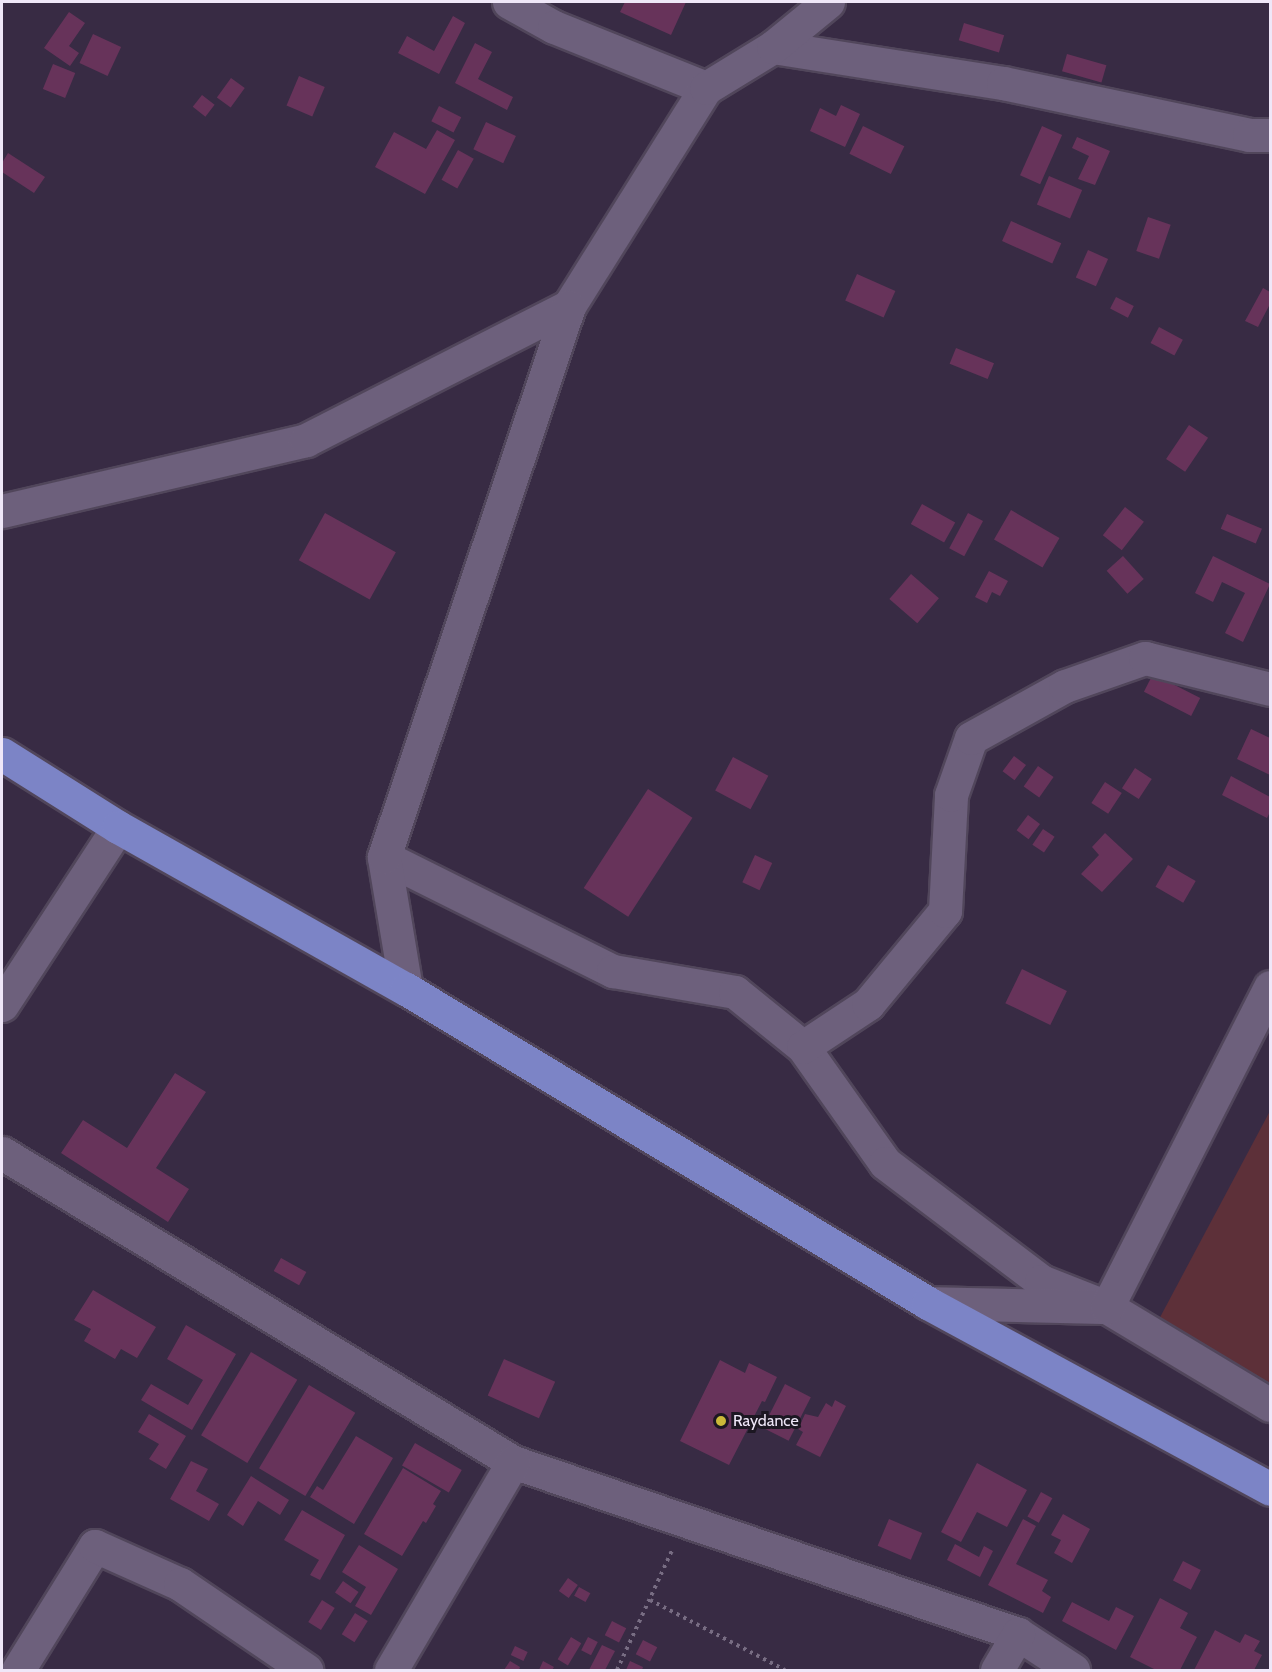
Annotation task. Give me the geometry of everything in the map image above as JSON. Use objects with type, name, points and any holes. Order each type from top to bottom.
[{"type":"highway","points":[[2,754],[118,827],[406,989],[928,1304],[1270,1490]]},
{"type":"street","points":[[508,2],[554,27],[706,88]]},
{"type":"street","points":[[406,989],[384,857],[568,306],[706,88],[772,47],[828,2]]},
{"type":"street","points":[[772,47],[1003,83],[1249,135],[1270,135]]},
{"type":"street","points":[[2,511],[306,440],[568,306]]},
{"type":"street","points":[[803,1047],[868,1004],[945,911],[951,795],[971,738],[1065,686],[1145,658],[1270,689]]},
{"type":"street","points":[[2,1005],[118,827]]},
{"type":"street","points":[[384,857],[614,971],[735,992],[803,1047],[885,1163],[1041,1281],[1107,1307],[1270,1406]]},
{"type":"street","points":[[1107,1307],[1270,987]]},
{"type":"street","points":[[2,1153],[513,1462],[1018,1634],[1072,1671]]},
{"type":"street","points":[[928,1304],[1107,1307]]},
{"type":"street","points":[[391,1671],[513,1462]]},
{"type":"street","points":[[18,1671],[95,1546],[180,1584],[306,1671]]},
{"type":"street","points":[[997,1671],[1018,1634]]},
{"type":"path","points":[[617,1671],[686,1521]]},
{"type":"path","points":[[650,1600],[785,1671]]},
{"type":"shaded area","points":[[1270,1111],[1270,1387],[1157,1323]]},
{"type":"building","points":[[625,2],[686,2],[671,35],[620,12]]},
{"type":"building","points":[[69,12],[85,23],[69,46],[79,53],[70,66],[44,48]]},
{"type":"building","points":[[453,16],[465,23],[439,74],[398,53],[407,36],[434,51]]},
{"type":"building","points":[[964,23],[1004,35],[999,52],[959,40]]},
{"type":"building","points":[[93,34],[121,47],[108,76],[79,63]]},
{"type":"building","points":[[475,43],[492,52],[478,79],[513,97],[507,110],[455,83]]},
{"type":"building","points":[[1067,54],[1106,65],[1101,83],[1062,71]]},
{"type":"building","points":[[53,64],[75,73],[65,98],[43,89]]},
{"type":"building","points":[[299,76],[325,87],[312,116],[286,105]]},
{"type":"building","points":[[231,78],[245,88],[231,107],[217,97]]},
{"type":"building","points":[[202,95],[215,105],[205,117],[193,107]]},
{"type":"building","points":[[841,105],[860,114],[845,147],[810,131],[820,108],[836,116]]},
{"type":"building","points":[[439,106],[461,117],[454,132],[431,121]]},
{"type":"building","points":[[486,122],[516,136],[503,163],[473,149]]},
{"type":"building","points":[[863,126],[904,146],[891,174],[849,154]]},
{"type":"building","points":[[1042,126],[1062,135],[1040,184],[1020,175]]},
{"type":"building","points":[[437,130],[455,140],[425,194],[375,167],[394,132],[426,149]]},
{"type":"building","points":[[1077,137],[1110,151],[1095,185],[1078,179],[1089,156],[1072,148]]},
{"type":"building","points":[[458,150],[474,159],[457,188],[442,180]]},
{"type":"building","points":[[8,153],[45,177],[34,193],[2,172],[2,163]]},
{"type":"building","points":[[1049,176],[1082,190],[1070,219],[1037,205]]},
{"type":"building","points":[[1148,217],[1171,225],[1159,259],[1136,251]]},
{"type":"building","points":[[1011,221],[1061,243],[1052,263],[1002,241]]},
{"type":"building","points":[[1088,250],[1108,259],[1096,286],[1076,277]]},
{"type":"building","points":[[857,274],[895,291],[884,318],[845,300]]},
{"type":"building","points":[[1263,288],[1270,292],[1270,304],[1258,327],[1245,321]]},
{"type":"building","points":[[1116,297],[1134,306],[1128,318],[1110,309]]},
{"type":"building","points":[[1159,327],[1183,340],[1174,356],[1151,343]]},
{"type":"building","points":[[956,348],[994,363],[988,379],[950,364]]},
{"type":"building","points":[[1189,425],[1208,438],[1185,472],[1166,459]]},
{"type":"building","points":[[922,504],[955,522],[944,543],[911,524]]},
{"type":"building","points":[[1125,507],[1144,522],[1122,550],[1103,535]]},
{"type":"building","points":[[1011,510],[1059,538],[1042,567],[994,539]]},
{"type":"building","points":[[325,513],[396,552],[370,599],[299,560]]},
{"type":"building","points":[[968,513],[983,521],[964,556],[949,548]]},
{"type":"building","points":[[1227,514],[1262,529],[1256,544],[1221,529]]},
{"type":"building","points":[[1123,556],[1144,579],[1127,594],[1107,571]]},
{"type":"building","points":[[1213,556],[1270,584],[1243,642],[1225,633],[1245,593],[1222,582],[1213,602],[1195,593]]},
{"type":"building","points":[[989,571],[1008,581],[1000,596],[992,592],[987,603],[975,597]]},
{"type":"building","points":[[911,574],[939,598],[917,623],[889,599]]},
{"type":"building","points":[[1153,674],[1200,698],[1191,716],[1144,692]]},
{"type":"building","points":[[1251,729],[1270,738],[1270,775],[1237,759]]},
{"type":"building","points":[[1014,756],[1026,765],[1015,780],[1003,771]]},
{"type":"building","points":[[733,757],[768,776],[750,809],[715,791]]},
{"type":"building","points":[[1038,766],[1054,777],[1039,797],[1024,786]]},
{"type":"building","points":[[1135,768],[1152,779],[1139,799],[1122,788]]},
{"type":"building","points":[[1231,776],[1270,797],[1270,812],[1267,818],[1222,795]]},
{"type":"building","points":[[1105,782],[1122,793],[1108,814],[1091,803]]},
{"type":"building","points":[[648,789],[692,818],[628,917],[584,888]]},
{"type":"building","points":[[1028,815],[1040,824],[1029,839],[1017,830]]},
{"type":"building","points":[[1043,829],[1055,837],[1044,853],[1032,845]]},
{"type":"building","points":[[1105,833],[1133,859],[1102,892],[1081,874],[1099,855],[1092,847]]},
{"type":"building","points":[[755,855],[772,863],[760,890],[742,882]]},
{"type":"building","points":[[1168,865],[1196,881],[1183,903],[1156,887]]},
{"type":"building","points":[[1022,969],[1067,991],[1050,1025],[1005,1003]]},
{"type":"building","points":[[175,1073],[206,1092],[156,1168],[189,1189],[168,1222],[61,1153],[83,1120],[127,1148]]},
{"type":"building","points":[[281,1258],[306,1272],[299,1285],[274,1271]]},
{"type":"building","points":[[93,1290],[156,1327],[137,1358],[121,1349],[115,1359],[84,1341],[91,1329],[74,1320]]},
{"type":"building","points":[[186,1325],[236,1354],[192,1430],[141,1400],[151,1384],[188,1405],[203,1380],[167,1359]]},
{"type":"building","points":[[251,1352],[297,1380],[247,1463],[201,1435]]},
{"type":"building","points":[[504,1359],[555,1382],[539,1418],[488,1396]]},
{"type":"building","name":"Raydance","points":[[720,1360],[745,1373],[749,1363],[777,1377],[729,1465],[680,1441]]},
{"type":"building","points":[[785,1384],[811,1397],[789,1441],[763,1428]]},
{"type":"building","points":[[309,1385],[355,1413],[305,1496],[259,1468]]},
{"type":"building","points":[[835,1400],[846,1406],[820,1457],[796,1445],[803,1432],[798,1429],[805,1414],[818,1417],[826,1403],[832,1407]]},
{"type":"building","points":[[149,1414],[186,1436],[166,1469],[149,1459],[159,1444],[138,1432]]},
{"type":"building","points":[[356,1436],[393,1458],[354,1524],[310,1497],[317,1486],[323,1490]]},
{"type":"building","points":[[415,1443],[462,1470],[449,1493],[402,1466]]},
{"type":"building","points":[[191,1461],[208,1469],[196,1491],[219,1504],[209,1521],[170,1499]]},
{"type":"building","points":[[977,1463],[1027,1490],[1007,1527],[977,1512],[961,1542],[941,1532]]},
{"type":"building","points":[[403,1468],[441,1491],[433,1504],[436,1506],[426,1523],[423,1521],[402,1556],[364,1534]]},
{"type":"building","points":[[251,1476],[289,1500],[280,1515],[258,1501],[243,1526],[227,1515]]},
{"type":"building","points":[[1041,1492],[1052,1498],[1039,1523],[1027,1516]]},
{"type":"building","points":[[302,1510],[345,1535],[320,1580],[310,1575],[319,1560],[284,1540]]},
{"type":"building","points":[[1063,1514],[1090,1529],[1072,1563],[1054,1553],[1061,1540],[1051,1535]]},
{"type":"building","points":[[889,1519],[922,1533],[911,1560],[878,1546]]},
{"type":"building","points":[[1023,1519],[1036,1526],[1016,1564],[1048,1580],[1042,1591],[1051,1597],[1043,1613],[988,1585]]},
{"type":"building","points":[[955,1544],[979,1557],[984,1546],[993,1551],[980,1577],[947,1560]]},
{"type":"building","points":[[359,1545],[398,1569],[371,1615],[355,1606],[366,1587],[342,1572]]},
{"type":"building","points":[[1183,1561],[1201,1570],[1191,1590],[1173,1581]]},
{"type":"building","points":[[568,1578],[578,1585],[569,1598],[559,1591]]},
{"type":"building","points":[[343,1581],[359,1592],[351,1603],[335,1592]]},
{"type":"building","points":[[579,1587],[590,1593],[586,1602],[574,1596]]},
{"type":"building","points":[[1160,1598],[1188,1613],[1180,1628],[1197,1637],[1180,1670],[1156,1670],[1130,1657]]},
{"type":"building","points":[[322,1600],[335,1608],[321,1630],[308,1622]]},
{"type":"building","points":[[1072,1602],[1109,1621],[1116,1607],[1134,1616],[1116,1650],[1062,1621]]},
{"type":"building","points":[[355,1613],[368,1621],[354,1642],[342,1634]]},
{"type":"building","points":[[612,1621],[626,1628],[619,1643],[605,1635]]},
{"type":"building","points":[[1215,1630],[1240,1643],[1245,1634],[1260,1641],[1254,1651],[1262,1655],[1254,1670],[1194,1670]]},
{"type":"building","points":[[571,1637],[581,1643],[568,1665],[558,1659]]},
{"type":"building","points":[[588,1637],[598,1642],[591,1655],[581,1650]]},
{"type":"building","points":[[643,1640],[657,1647],[650,1662],[636,1654]]},
{"type":"building","points":[[602,1645],[615,1651],[605,1670],[589,1670]]},
{"type":"building","points":[[515,1646],[528,1652],[523,1661],[511,1655]]},
{"type":"building","points":[[510,1661],[520,1667],[519,1670],[504,1670]]},
{"type":"building","points":[[543,1661],[554,1667],[552,1670],[539,1670]]},
{"type":"building","points":[[630,1661],[643,1667],[642,1670],[626,1670]]},
{"type":"place","name":"Raydance","points":[[721,1421]]}]
